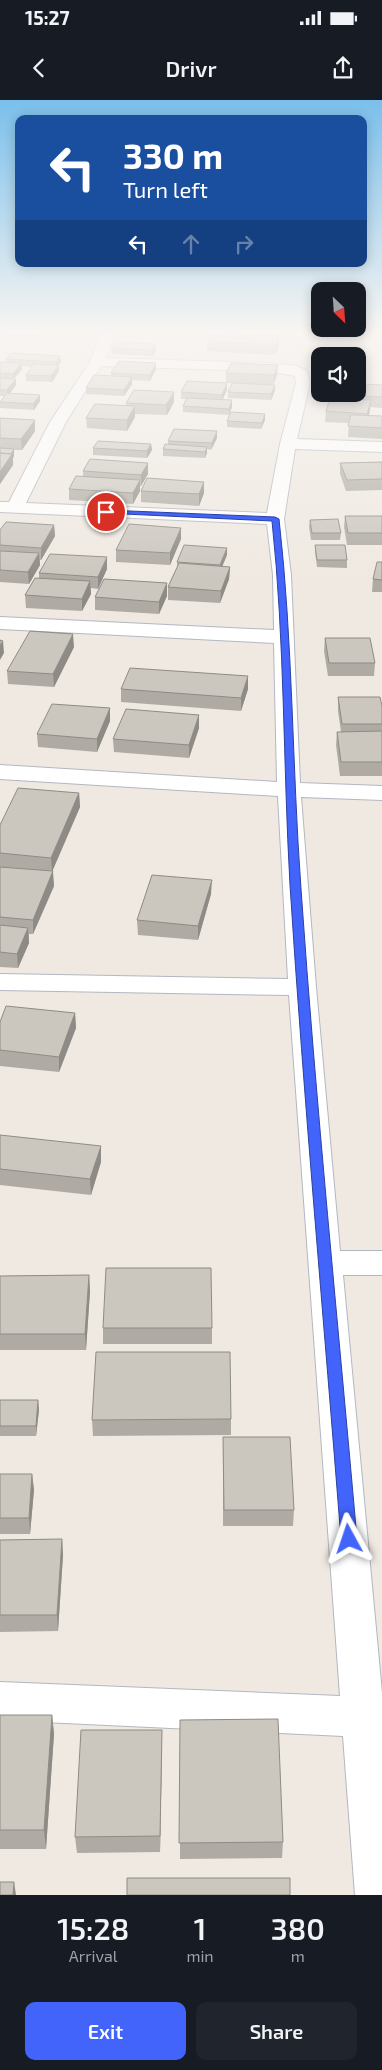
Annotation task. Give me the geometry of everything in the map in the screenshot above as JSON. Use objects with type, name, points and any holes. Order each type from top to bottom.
[{"type":"street","points":[[63,414],[7,507],[275,519]]},
{"type":"street","points":[[296,414],[288,444],[275,519],[282,576],[289,790],[302,987],[324,1263],[365,1717],[378,1895]]},
{"type":"street","points":[[39,421],[58,422]]},
{"type":"street","points":[[288,444],[382,447]]},
{"type":"street","points":[[0,624],[284,637]]},
{"type":"street","points":[[0,772],[289,790],[382,793]]},
{"type":"street","points":[[0,982],[302,987]]},
{"type":"street","points":[[324,1263],[382,1263]]},
{"type":"street","points":[[0,1701],[365,1717]]},
{"type":"building","points":[[89,414],[131,414],[127,420],[86,418]]},
{"type":"building","points":[[230,414],[265,414],[262,423],[227,421]]},
{"type":"building","points":[[351,415],[382,416],[382,428],[348,426]]},
{"type":"building","points":[[0,418],[35,420],[21,439],[0,438]]},
{"type":"building","points":[[174,429],[217,431],[212,443],[168,441]]},
{"type":"building","points":[[98,441],[151,444],[147,451],[93,448]]},
{"type":"building","points":[[165,444],[207,447],[205,452],[163,449]]},
{"type":"building","points":[[0,448],[14,449],[11,454],[0,453]]},
{"type":"building","points":[[0,453],[12,454],[0,472]]},
{"type":"building","points":[[90,459],[148,463],[141,475],[83,471]]},
{"type":"building","points":[[382,462],[382,479],[347,480],[340,463]]},
{"type":"building","points":[[76,476],[140,480],[133,493],[69,489]]},
{"type":"building","points":[[147,478],[204,482],[199,494],[141,491]]},
{"type":"building","points":[[345,516],[382,516],[382,533],[348,533]]},
{"type":"building","points":[[338,519],[341,533],[312,533],[310,520]]},
{"type":"building","points":[[6,522],[54,525],[41,548],[0,545],[0,530]]},
{"type":"building","points":[[129,524],[181,528],[170,553],[116,550]]},
{"type":"building","points":[[184,545],[227,548],[220,565],[177,562]]},
{"type":"building","points":[[315,545],[345,545],[347,560],[317,560]]},
{"type":"building","points":[[0,551],[39,553],[28,572],[0,570]]},
{"type":"building","points":[[50,554],[107,557],[98,577],[39,573]]},
{"type":"building","points":[[377,562],[382,562],[382,580],[373,579]]},
{"type":"building","points":[[179,563],[230,567],[221,591],[168,587]]},
{"type":"building","points":[[35,578],[90,581],[82,599],[25,595]]},
{"type":"building","points":[[104,579],[167,583],[159,602],[95,597]]},
{"type":"building","points":[[30,631],[73,634],[53,674],[7,671]]},
{"type":"building","points":[[325,638],[370,638],[375,663],[329,663]]},
{"type":"building","points":[[130,668],[248,676],[241,698],[121,689]]},
{"type":"building","points":[[338,697],[380,697],[382,724],[342,724]]},
{"type":"building","points":[[52,704],[110,708],[97,739],[37,734]]},
{"type":"building","points":[[126,709],[199,715],[189,745],[113,739]]},
{"type":"building","points":[[382,731],[382,762],[341,762],[337,732]]},
{"type":"building","points":[[18,788],[79,793],[51,858],[0,853],[0,825]]},
{"type":"building","points":[[0,867],[53,871],[33,920],[0,917]]},
{"type":"building","points":[[152,875],[212,880],[198,926],[137,920]]},
{"type":"building","points":[[0,925],[28,928],[17,954],[0,952]]},
{"type":"building","points":[[6,1006],[75,1013],[59,1057],[0,1050],[0,1022]]},
{"type":"building","points":[[0,1135],[101,1146],[90,1179],[0,1169]]},
{"type":"building","points":[[106,1268],[211,1268],[212,1328],[103,1328]]},
{"type":"building","points":[[89,1275],[85,1334],[0,1334],[0,1276]]},
{"type":"building","points":[[96,1352],[230,1352],[231,1419],[92,1420]]},
{"type":"building","points":[[0,1400],[38,1400],[36,1426],[0,1426]]},
{"type":"building","points":[[223,1437],[290,1437],[294,1510],[224,1510]]},
{"type":"building","points":[[0,1474],[32,1474],[29,1518],[0,1518]]},
{"type":"building","points":[[62,1539],[57,1615],[0,1615],[0,1540]]},
{"type":"building","points":[[0,1715],[52,1715],[44,1830],[0,1830]]},
{"type":"building","points":[[278,1719],[283,1842],[179,1843],[180,1720]]},
{"type":"building","points":[[81,1730],[162,1730],[160,1836],[75,1837]]},
{"type":"building","points":[[127,1878],[290,1878],[290,1895],[127,1895]]},
{"type":"building","points":[[0,1882],[14,1882],[13,1895],[0,1895]]},
{"type":"route","points":[[106,512],[275,519],[282,576],[289,790],[302,987],[349,1539]]}]
